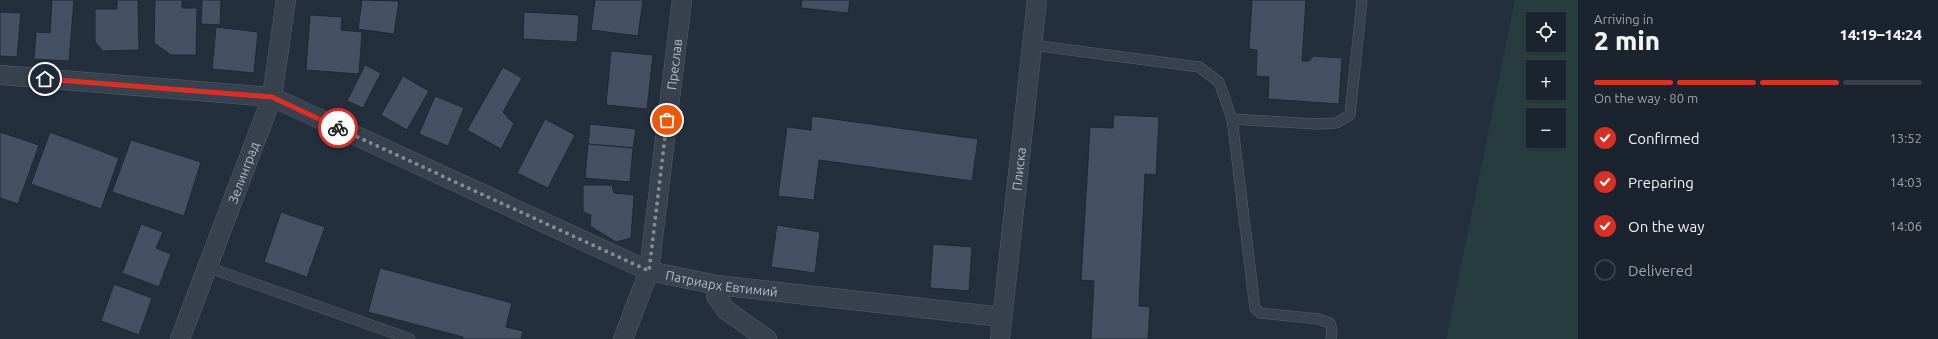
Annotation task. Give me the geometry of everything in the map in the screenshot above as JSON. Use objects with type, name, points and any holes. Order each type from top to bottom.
[{"type":"street","name":"Зелинград","points":[[180,339],[272,97],[286,0]]},
{"type":"street","name":"Преслав","points":[[623,339],[649,271],[682,0]]},
{"type":"street","name":"Плиска","points":[[1000,339],[1037,0]]},
{"type":"street","name":"Патриарх Евтимий","points":[[0,75],[272,97],[649,271],[717,284],[1002,317]]},
{"type":"street","points":[[717,284],[716,296],[726,310],[767,339]]},
{"type":"lane","points":[[1232,119],[1316,124],[1336,123],[1350,115],[1362,0]]},
{"type":"lane","points":[[1032,45],[1199,67],[1219,82],[1232,119],[1255,308],[1260,313],[1318,319],[1330,323],[1332,330],[1331,339]]},
{"type":"lane","points":[[207,267],[410,339]]},
{"type":"green space","points":[[1515,0],[1578,0],[1578,339],[1446,339]]},
{"type":"building","points":[[52,0],[74,0],[69,61],[34,59],[36,32],[50,33]]},
{"type":"building","points":[[117,0],[138,0],[139,50],[103,51],[95,42],[95,9],[117,9]]},
{"type":"building","points":[[155,0],[182,0],[182,8],[197,8],[196,55],[171,55],[154,43]]},
{"type":"building","points":[[202,0],[221,0],[220,25],[201,24]]},
{"type":"building","points":[[362,0],[399,1],[394,34],[358,29]]},
{"type":"building","points":[[595,0],[643,0],[638,36],[591,30]]},
{"type":"building","points":[[802,0],[850,0],[848,13],[801,8]]},
{"type":"building","points":[[1252,0],[1306,0],[1302,61],[1309,61],[1313,56],[1342,58],[1339,104],[1268,99],[1269,77],[1256,76],[1257,50],[1249,49]]},
{"type":"building","points":[[0,12],[21,13],[17,57],[0,56]]},
{"type":"building","points":[[524,12],[579,15],[577,42],[523,39]]},
{"type":"building","points":[[310,15],[342,17],[341,30],[362,32],[359,74],[306,70]]},
{"type":"building","points":[[216,27],[258,32],[254,73],[212,69]]},
{"type":"building","points":[[611,51],[653,55],[647,109],[606,105]]},
{"type":"building","points":[[365,65],[381,73],[363,108],[347,101]]},
{"type":"building","points":[[503,67],[522,78],[503,112],[514,124],[501,149],[467,130]]},
{"type":"building","points":[[403,76],[429,91],[407,130],[381,115]]},
{"type":"building","points":[[435,96],[464,108],[448,146],[419,134]]},
{"type":"building","points":[[1114,115],[1159,117],[1156,175],[1145,174],[1139,306],[1150,307],[1148,339],[1091,339],[1094,281],[1081,280],[1090,127],[1113,128]]},
{"type":"building","points":[[812,116],[978,139],[972,181],[819,160],[814,200],[778,196],[787,127],[811,130]]},
{"type":"building","points":[[545,119],[575,135],[548,188],[517,173]]},
{"type":"building","points":[[590,124],[636,129],[633,148],[588,144]]},
{"type":"building","points":[[0,132],[39,145],[18,204],[0,198]]},
{"type":"building","points":[[50,132],[119,158],[101,209],[31,184]]},
{"type":"building","points":[[131,140],[201,162],[184,216],[112,192]]},
{"type":"building","points":[[588,144],[633,148],[630,182],[585,178]]},
{"type":"building","points":[[583,185],[612,185],[614,193],[634,195],[631,238],[616,242],[590,226],[591,215],[583,212]]},
{"type":"building","points":[[281,212],[325,227],[307,277],[264,262]]},
{"type":"building","points":[[141,224],[163,232],[156,248],[171,254],[159,287],[122,273]]},
{"type":"building","points":[[777,225],[820,232],[815,273],[771,267]]},
{"type":"building","points":[[933,244],[972,247],[969,291],[930,288]]},
{"type":"building","points":[[380,268],[512,303],[506,327],[523,331],[521,339],[463,339],[463,337],[368,312]]},
{"type":"building","points":[[114,284],[152,298],[139,335],[101,321]]},
{"type":"way so far","points":[[338,128],[649,271],[667,120]]},
{"type":"route","points":[[45,79],[272,97],[338,128]]}]
